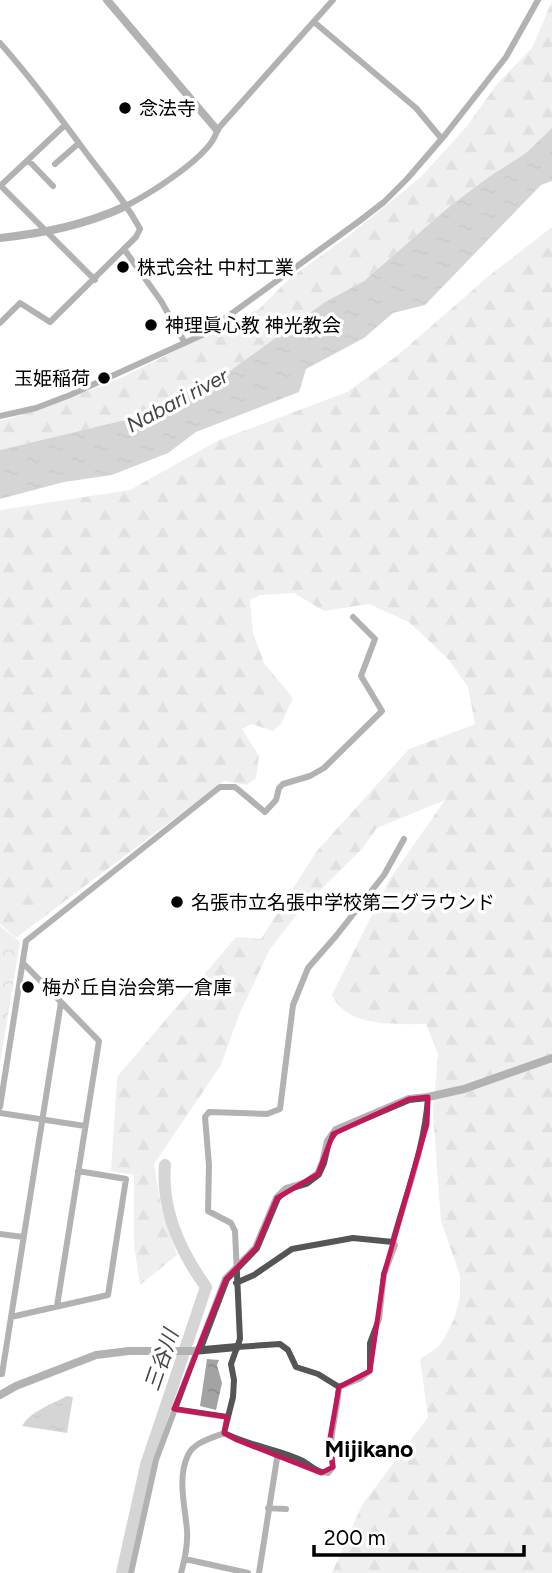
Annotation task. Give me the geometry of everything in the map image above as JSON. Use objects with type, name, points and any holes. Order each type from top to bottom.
[{"type":"street","points":[[107,0],[217,130]]},
{"type":"street","points":[[0,238],[47,233],[89,222],[126,206],[156,188],[192,162],[216,138],[217,130],[333,0]]},
{"type":"street","points":[[0,416],[46,405],[185,343],[220,324],[384,202],[424,161],[506,57],[538,0]]},
{"type":"street","points":[[314,22],[416,108],[441,138]]},
{"type":"street","points":[[0,43],[79,143],[126,206],[139,229],[139,233],[95,280],[50,322],[20,303],[0,323]]},
{"type":"street","points":[[65,125],[0,186],[95,280]]},
{"type":"street","points":[[55,164],[79,143]]},
{"type":"street","points":[[28,160],[53,186]]},
{"type":"street","points":[[124,249],[161,301],[185,343]]},
{"type":"street","points":[[0,1107],[3,1074],[26,941],[220,787],[235,787],[265,812],[276,800],[283,784],[310,776],[324,768],[382,711],[361,677],[375,639],[353,617]]},
{"type":"street","points":[[224,1433],[233,1397],[231,1364],[240,1339],[235,1231],[231,1223],[208,1211],[209,1165],[205,1117],[209,1112],[267,1114],[280,1109],[293,1005],[308,968],[337,936],[384,875],[404,839]]},
{"type":"street","points":[[23,963],[99,1041],[57,1307]]},
{"type":"street","points":[[0,1374],[61,1002]]},
{"type":"street","points":[[131,1573],[156,1460],[196,1350],[226,1279],[256,1248],[280,1194],[289,1187],[306,1183],[318,1174],[328,1142],[337,1130],[409,1099],[464,1089],[552,1058]]},
{"type":"street","points":[[339,1387],[370,1371],[370,1343],[379,1319],[384,1274],[395,1245],[393,1242],[427,1124],[428,1097]]},
{"type":"street","points":[[0,1113],[85,1126]]},
{"type":"street","points":[[10,1317],[108,1295],[126,1179],[78,1171]]},
{"type":"street","points":[[0,1234],[23,1237]]},
{"type":"street","points":[[236,1283],[254,1275],[292,1250],[354,1238],[393,1242]]},
{"type":"street","points":[[0,1395],[27,1381],[96,1355],[129,1351],[280,1345],[288,1350],[296,1367],[318,1374],[339,1387]]},
{"type":"street","points":[[181,1573],[187,1534],[182,1479],[188,1453],[202,1441],[224,1433],[253,1446],[303,1461],[321,1473],[328,1473],[333,1467],[330,1438],[337,1415],[339,1387]]},
{"type":"street","points":[[174,1409],[227,1417]]},
{"type":"street","points":[[258,1573],[278,1452]]},
{"type":"street","points":[[268,1508],[286,1509]]},
{"type":"street","points":[[185,1559],[248,1573]]},
{"type":"highlighted area","points":[[428,1097],[427,1124],[384,1274],[370,1371],[339,1387],[330,1438],[333,1467],[321,1473],[237,1440],[224,1433],[227,1417],[174,1409],[226,1279],[256,1248],[277,1198],[318,1174],[333,1134],[409,1099]]},
{"type":"green space","points":[[552,1],[552,128],[526,153],[450,206],[364,281],[325,302],[220,378],[125,420],[0,450],[0,421],[44,408],[121,378],[259,309],[289,279],[351,234],[421,177],[467,126],[497,84],[532,48]]},
{"type":"green space","points":[[552,227],[552,1573],[332,1573],[362,1505],[428,1417],[420,1359],[438,1347],[444,1339],[454,1319],[460,1297],[460,1275],[441,1221],[433,1114],[438,1054],[426,1024],[387,1024],[360,1019],[339,1006],[332,995],[390,879],[445,800],[377,828],[362,849],[302,908],[270,949],[239,1015],[221,1065],[154,1164],[161,1207],[177,1255],[140,1285],[134,1244],[134,1175],[111,1171],[117,1077],[236,937],[261,939],[316,852],[409,749],[475,724],[468,687],[449,660],[409,622],[369,604],[324,611],[294,593],[260,595],[250,600],[253,633],[264,663],[293,698],[281,724],[273,731],[252,724],[242,729],[259,756],[256,778],[247,785],[224,781],[16,938],[0,924],[0,510],[130,490],[219,440],[347,392],[398,355],[490,275]]},
{"type":"green space","points":[[0,926],[20,942],[0,1063]]},
{"type":"water","name":"Nabari river","points":[[552,128],[552,181],[541,185],[425,305],[393,313],[364,338],[306,369],[299,392],[196,432],[168,453],[112,475],[64,482],[0,499],[0,450],[125,420],[220,378],[325,302],[364,281],[450,206],[526,153]]},
{"type":"water","points":[[207,1359],[219,1360],[217,1365],[222,1383],[216,1410],[200,1406]]},
{"type":"water","points":[[67,1396],[73,1397],[67,1433],[22,1426],[36,1412]]},
{"type":"waterway","name":"三谷川","points":[[122,1573],[146,1465],[206,1287],[188,1259],[174,1229],[166,1198],[165,1165]]},
{"type":"place","name":"念法寺","points":[[125,108]]},
{"type":"place","name":"株式会社 中村工業","points":[[123,267]]},
{"type":"place","name":"神理眞心教 神光教会","points":[[151,325]]},
{"type":"place","name":"玉姫稲荷","points":[[104,378]]},
{"type":"place","name":"名張市立名張中学校第二グラウンド","points":[[177,902]]},
{"type":"place","name":"梅が丘自治会第一倉庫","points":[[28,987]]},
{"type":"district","name":"Mijikano","points":[[369,1449]]}]
